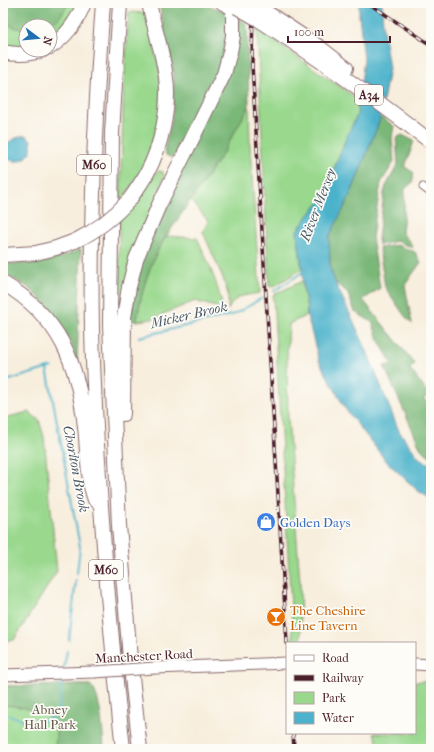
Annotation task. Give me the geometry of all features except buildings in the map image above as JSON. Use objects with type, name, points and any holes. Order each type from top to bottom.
[{"type":"highway","points":[[58,41],[70,30],[79,16],[84,3]]},
{"type":"highway","name":"M60","points":[[103,3],[95,132],[92,223],[92,327],[94,391],[103,527],[123,749]]},
{"type":"highway","name":"M60","points":[[120,3],[112,133],[110,326],[119,525],[130,659],[140,749]]},
{"type":"highway","points":[[3,255],[41,252],[56,248],[83,237],[116,214],[130,199],[148,172],[156,153],[163,129],[167,101],[166,79],[163,62],[149,3]]},
{"type":"highway","points":[[223,3],[261,12]]},
{"type":"highway","name":"M60","points":[[119,525],[123,472],[124,318],[129,287],[136,258],[159,204],[224,74],[230,52],[234,6]]},
{"type":"highway","name":"A34","points":[[261,12],[316,45],[338,68]]},
{"type":"highway","name":"A34","points":[[261,12],[404,116],[431,142]]},
{"type":"highway","points":[[3,52],[18,54]]},
{"type":"highway","name":"A34","points":[[404,116],[431,130]]},
{"type":"highway","name":"M60","points":[[3,282],[19,293],[40,311],[62,343],[72,364],[80,390],[90,481],[103,527]]},
{"type":"main road","name":"Manchester Road","points":[[3,675],[286,663]]},
{"type":"main road","points":[[416,664],[431,665]]},
{"type":"street","points":[[423,187],[431,193]]},
{"type":"green space","points":[[3,3],[77,3],[76,11],[58,35],[58,18],[18,18],[18,48],[3,47]]},
{"type":"green space","points":[[3,3],[69,3],[58,19],[18,18],[18,29],[8,24],[3,19]]},
{"type":"green space","points":[[159,3],[204,3],[228,13],[228,26],[221,65],[180,151],[172,158],[166,155],[164,151],[173,109],[174,75]]},
{"type":"green space","points":[[129,12],[146,13],[161,76],[161,113],[144,169],[120,202],[124,83]]},
{"type":"green space","points":[[238,18],[247,24],[249,106],[223,153],[163,241],[146,280],[137,321],[129,321],[142,256],[178,178]]},
{"type":"green space","points":[[257,29],[359,100],[357,115],[321,201],[297,231],[302,269],[273,287],[269,286]]},
{"type":"green space","points":[[249,106],[250,146],[260,293],[245,295],[237,298],[228,310],[228,294],[223,278],[203,232],[208,221],[191,200],[223,153]]},
{"type":"green space","points":[[380,116],[394,126],[392,138],[394,162],[381,183],[372,237],[380,288],[363,300],[415,364],[410,369],[428,393],[428,397],[424,397],[424,400],[427,401],[431,407],[431,457],[421,449],[384,366],[392,364],[379,341],[372,322],[355,312],[347,292],[335,282],[330,268],[329,237],[350,196]]},
{"type":"green space","points":[[402,135],[414,141],[405,167],[414,173],[412,183],[405,189],[402,233],[413,248],[397,241],[379,245],[378,239],[384,193],[386,186],[398,164],[396,138]]},
{"type":"green space","points":[[159,171],[163,172],[164,177],[119,317],[119,221]]},
{"type":"green space","points":[[167,236],[197,238],[212,273],[223,309],[195,301],[153,319],[137,321],[147,277],[155,256]]},
{"type":"green space","points":[[397,245],[415,252],[421,262],[405,285],[412,324],[385,287],[379,248]]},
{"type":"green space","points":[[81,249],[77,365],[68,336],[54,314],[30,289],[3,274],[3,263],[23,264],[43,262],[62,257]]},
{"type":"green space","points":[[302,281],[307,315],[289,324],[287,358],[288,419],[300,581],[301,642],[293,642],[273,295]]},
{"type":"green space","points":[[29,412],[39,420],[44,437],[57,571],[14,640],[3,641],[3,418]]},
{"type":"green space","points":[[431,680],[431,749],[380,749],[374,734],[416,734],[416,682]]},
{"type":"green space","name":"Abney Hall Park","points":[[90,685],[97,749],[3,749],[3,686]]},
{"type":"green space","name":"Abney Hall Park","points":[[90,685],[94,689],[99,705],[104,749],[52,749],[56,742],[56,730],[47,716],[29,709],[3,705],[3,686]]},
{"type":"water","name":"River Mersey","points":[[359,3],[382,3],[383,29],[389,69],[379,122],[350,196],[329,237],[330,268],[364,344],[399,431],[419,458],[431,465],[431,499],[418,491],[387,462],[346,410],[319,361],[307,315],[303,288],[297,231],[321,201],[357,115],[364,59]]},
{"type":"water","points":[[21,136],[27,136],[31,140],[30,154],[17,161],[3,156],[6,145]]},
{"type":"waterway","name":"Micker Brook","points":[[274,291],[303,272]]},
{"type":"waterway","name":"Micker Brook","points":[[139,337],[235,314],[262,298]]},
{"type":"waterway","name":"Micker Brook","points":[[3,382],[52,367]]},
{"type":"waterway","name":"Chorlton Brook","points":[[47,368],[80,547],[77,573]]},
{"type":"waterway","name":"Chorlton Brook","points":[[69,640],[76,580]]},
{"type":"waterway","name":"Chorlton Brook","points":[[64,667],[67,651]]},
{"type":"waterway","name":"Chorlton Brook","points":[[3,714],[31,721],[41,721],[51,718],[59,709],[62,680]]},
{"type":"railway","points":[[253,3],[252,65],[287,642]]},
{"type":"railway","points":[[368,3],[431,45]]},
{"type":"railway","points":[[293,734],[294,749]]},
{"type":"place","name":"Golden Days","points":[[266,522]]},
{"type":"place","name":"The Cheshire Line Tavern","points":[[276,617]]}]
